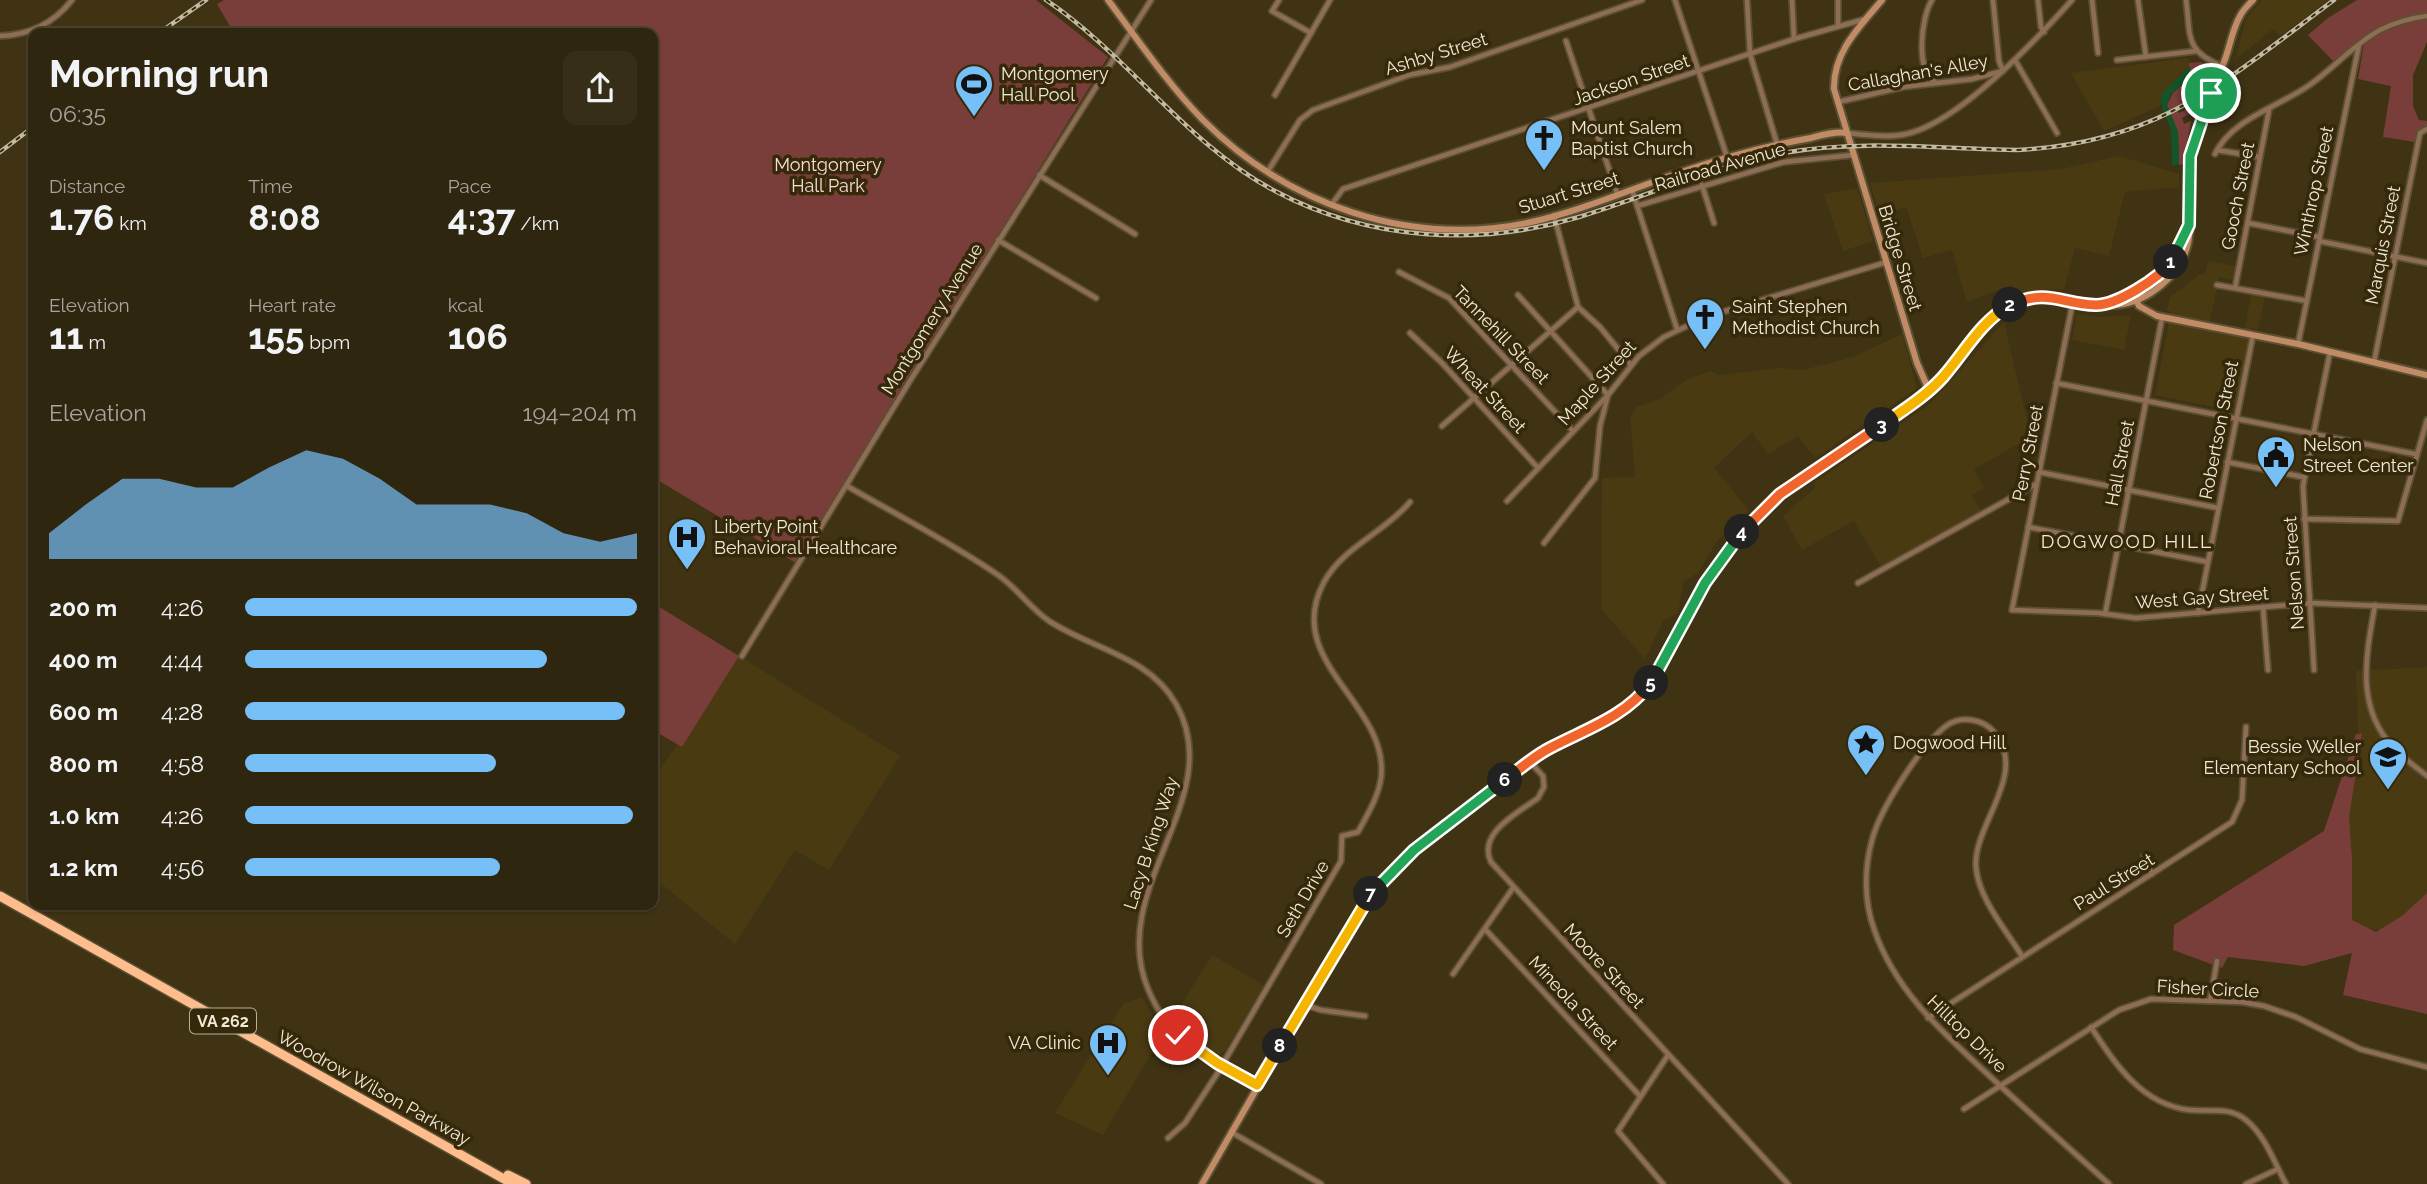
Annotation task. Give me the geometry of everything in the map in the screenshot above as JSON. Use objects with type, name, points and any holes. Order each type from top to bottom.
[{"type":"highway","name":"Woodrow Wilson Parkway","points":[[0,896],[513,1184]]},
{"type":"highway","points":[[447,1146],[481,1160],[526,1184]]},
{"type":"main road","name":"Stuart Street","points":[[1108,0],[1202,118],[1267,172],[1331,205],[1378,222],[1430,228],[1511,226],[1554,215],[1727,157],[1777,144],[1847,133]]},
{"type":"main road","name":"Bridge Street","points":[[1882,0],[1849,41],[1838,61],[1834,82],[1853,155],[1917,363],[1929,390]]},
{"type":"main road","points":[[1202,1184],[1362,906],[1386,876],[1422,843],[1550,747],[1607,722],[1635,701],[1664,664],[1712,572],[1756,516],[1795,483],[1858,442],[1929,390],[1986,322],[2003,309],[2036,297],[2122,306],[2158,287],[2178,268],[2191,242],[2191,151],[2239,17],[2253,0]]},
{"type":"main road","points":[[2106,305],[2152,281],[2169,265],[2179,250],[2189,225]]},
{"type":"main road","points":[[2132,292],[2144,309],[2162,318],[2298,344],[2427,375]]},
{"type":"street","points":[[37,28],[55,18],[72,0]]},
{"type":"street","name":"Montgomery Avenue","points":[[742,656],[998,240],[1151,0]]},
{"type":"street","points":[[1279,0],[1272,11],[1311,33]]},
{"type":"street","points":[[1275,95],[1330,0]]},
{"type":"street","name":"Ashby Street","points":[[1267,172],[1307,113],[1409,75],[1460,64],[1642,0]]},
{"type":"street","points":[[1675,0],[1727,157]]},
{"type":"street","points":[[1747,0],[1749,54],[1777,144]]},
{"type":"street","points":[[1792,0],[1794,39]]},
{"type":"street","points":[[1838,0],[1838,26]]},
{"type":"street","points":[[1932,0],[1923,18],[1922,30],[1925,71],[1929,79],[1936,82]]},
{"type":"street","points":[[1993,0],[1999,61],[2003,71]]},
{"type":"street","points":[[2038,0],[2040,24],[2044,32]]},
{"type":"street","name":"Stuart Street","points":[[1847,133],[1893,136],[1920,129],[1952,110],[2003,71],[2044,32],[2072,0]]},
{"type":"street","points":[[2092,0],[2098,53]]},
{"type":"street","points":[[2138,0],[2146,57]]},
{"type":"street","points":[[2186,0],[2191,40],[2196,51],[2206,60],[2223,66]]},
{"type":"street","points":[[2260,157],[2216,152],[2237,128],[2313,83],[2359,45],[2385,28],[2427,16]]},
{"type":"street","name":"Jackson Street","points":[[1331,205],[1343,189],[1794,39],[1867,18]]},
{"type":"street","points":[[0,36],[28,32]]},
{"type":"street","points":[[1566,41],[1617,193]]},
{"type":"street","name":"Winthrop Street","points":[[2298,344],[2359,45]]},
{"type":"street","points":[[2117,60],[2196,51]]},
{"type":"street","points":[[2015,60],[2057,133]]},
{"type":"street","name":"Callaghan's Alley","points":[[1838,102],[1903,87],[1972,79],[2003,71]]},
{"type":"street","name":"Gooch Street","points":[[2235,288],[2269,110]]},
{"type":"street","name":"Marquis Street","points":[[2374,362],[2420,133],[2427,130]]},
{"type":"street","name":"Railroad Avenue","points":[[1637,206],[1784,162],[1853,155]]},
{"type":"street","points":[[1039,175],[1135,234]]},
{"type":"street","points":[[1702,186],[1714,223]]},
{"type":"street","points":[[1632,189],[1677,329]]},
{"type":"street","points":[[1554,215],[1578,306],[1600,327],[1631,365]]},
{"type":"street","points":[[2248,223],[2427,263]]},
{"type":"street","points":[[998,240],[1096,298]]},
{"type":"street","name":"Maple Street","points":[[1507,501],[1608,395],[1631,365],[1650,347],[1677,329],[1706,317],[1887,261]]},
{"type":"street","name":"Tannehill Street","points":[[1399,272],[1446,296],[1573,431]]},
{"type":"street","points":[[2217,285],[2307,301]]},
{"type":"street","points":[[1518,295],[1608,395],[1600,426],[1595,478],[1544,543]]},
{"type":"street","name":"Perry Street","points":[[2012,610],[2073,301]]},
{"type":"street","points":[[1442,426],[1578,306]]},
{"type":"street","name":"Hall Street","points":[[2105,614],[2162,318]]},
{"type":"street","name":"Wheat Street","points":[[1410,333],[1442,363],[1538,468]]},
{"type":"street","name":"Robertson Street","points":[[2198,613],[2253,335]]},
{"type":"street","name":"Nelson Street","points":[[2314,670],[2304,477],[2330,351]]},
{"type":"street","points":[[2056,383],[2415,454]]},
{"type":"street","points":[[2305,519],[2398,521],[2415,454],[2427,420]]},
{"type":"street","points":[[2227,462],[2304,477]]},
{"type":"street","points":[[2039,472],[2218,508]]},
{"type":"street","points":[[1858,583],[2037,484]]},
{"type":"street","name":"Lacy B King Way","points":[[847,485],[994,572],[1048,620],[1142,668],[1171,696],[1185,726],[1190,765],[1186,787],[1142,910],[1139,957],[1147,986],[1162,1017],[1186,1042],[1257,1085]]},
{"type":"street","name":"Seth Drive","points":[[1168,1138],[1185,1123],[1222,1065],[1341,861],[1342,836],[1357,832],[1378,791],[1381,764],[1378,743],[1371,728],[1321,653],[1316,634],[1315,613],[1320,590],[1335,567],[1400,514],[1410,502]]},
{"type":"street","points":[[2028,527],[2208,562]]},
{"type":"street","name":"West Gay Street","points":[[2012,610],[2136,618],[2311,603],[2427,608]]},
{"type":"street","points":[[2375,605],[2365,666],[2370,707],[2380,730],[2392,746],[2427,776]]},
{"type":"street","points":[[2263,607],[2268,670]]},
{"type":"street","name":"Hilltop Drive","points":[[2022,956],[1982,889],[1976,866],[1980,837],[2002,788],[2002,749],[1996,735],[1984,724],[1971,720],[1955,721],[1945,726],[1919,758],[1887,803],[1874,833],[1867,865],[1868,903],[1877,937],[1898,978],[1928,1018],[2109,1184]]},
{"type":"street","name":"Paul Street","points":[[1928,1018],[2235,819],[2242,800],[2246,727]]},
{"type":"street","name":"Moore Street","points":[[1530,762],[1543,776],[1542,793],[1493,832],[1487,848],[1491,862],[1785,1183]]},
{"type":"street","points":[[2144,856],[2152,874]]},
{"type":"street","points":[[1453,974],[1513,888]]},
{"type":"street","name":"Mineola Street","points":[[1485,929],[1640,1096]]},
{"type":"street","points":[[2210,1001],[2217,961]]},
{"type":"street","name":"Fisher Circle","points":[[1964,1109],[2091,1027],[2143,1000],[2248,1003],[2276,1009],[2360,1049],[2427,1067]]},
{"type":"street","points":[[1304,1004],[1321,1010],[1365,1016]]},
{"type":"street","points":[[2091,1027],[2119,1069],[2147,1094],[2176,1107],[2225,1110],[2246,1120],[2260,1137],[2286,1184]]},
{"type":"street","points":[[1663,1184],[1619,1136],[1618,1128],[1668,1055]]},
{"type":"street","points":[[1230,1132],[1321,1184]]},
{"type":"street","points":[[2246,1184],[2278,1169]]},
{"type":"shaded area","points":[[2261,0],[2329,0],[2280,36],[2273,29],[2235,60],[2246,20]]},
{"type":"shaded area","points":[[2188,58],[2189,66],[2163,92],[2160,106],[2104,131],[2071,73]]},
{"type":"shaded area","points":[[2190,66],[2190,78],[2171,94],[2167,105],[2178,132],[2179,165],[2172,165],[2171,130],[2160,101],[2163,92]]},
{"type":"shaded area","points":[[2119,156],[2179,174],[2179,187],[2125,192],[2109,256],[2075,248],[2064,289],[2039,290],[2016,296],[2011,285],[1967,302],[1952,250],[1923,258],[1906,207],[1879,214],[1870,183],[2061,169]]},
{"type":"shaded area","points":[[1857,188],[1873,241],[1843,251],[1824,194]]},
{"type":"shaded area","points":[[2208,261],[2236,266],[2233,280],[2219,277],[2208,330],[2243,337],[2251,295],[2265,297],[2258,329],[2251,328],[2234,411],[2155,395],[2171,312],[2167,310],[2170,297],[2200,274],[2205,274]]},
{"type":"shaded area","points":[[2077,314],[2098,317],[2131,315],[2124,350],[2072,340]]},
{"type":"shaded area","points":[[2004,322],[2031,437],[1974,469],[1984,488],[1972,495],[1981,511],[1881,567],[1854,521],[1802,550],[1783,516],[1815,488],[1814,483],[1929,405]]},
{"type":"shaded area","points":[[1902,334],[1917,388],[1815,458],[1798,436],[1768,454],[1752,432],[1714,468],[1749,510],[1717,541],[1698,573],[1684,581],[1678,613],[1663,621],[1645,659],[1601,609],[1602,478],[1635,477],[1630,417],[1636,407],[1658,400],[1686,380],[1710,371],[1719,375],[1779,368],[1802,370],[1853,357]]},
{"type":"shaded area","points":[[739,656],[900,756],[829,870],[795,850],[735,944],[658,881],[658,772],[677,745],[682,747]]},
{"type":"shaded area","name":"Bessie Weller Elementary School","points":[[2427,667],[2427,938],[2343,924],[2346,814],[2358,731],[2356,671]]},
{"type":"shaded area","points":[[1212,955],[1264,985],[1225,1051],[1218,1055],[1194,1042],[1172,1020]]},
{"type":"shaded area","name":"VA Clinic","points":[[1142,997],[1163,1034],[1103,1135],[1055,1113],[1123,1004]]},
{"type":"green space","name":"Montgomery Hall Park","points":[[224,0],[1036,0],[1108,57],[796,563],[658,480],[658,28],[231,28],[217,4]]},
{"type":"green space","points":[[2357,0],[2427,0],[2427,42],[2413,75],[2413,106],[2419,120],[2427,121],[2427,125],[2417,132],[2415,142],[2383,137],[2391,86],[2358,79],[2365,38],[2334,62],[2308,35],[2328,18]]},
{"type":"green space","points":[[2201,62],[2210,66],[2213,72],[2201,95],[2177,109],[2179,113],[2198,104],[2195,111],[2182,118],[2184,124],[2191,121],[2183,164],[2179,165],[2178,132],[2167,105],[2173,93],[2190,78],[2189,63]]},
{"type":"green space","points":[[658,606],[739,656],[682,747],[658,733]]},
{"type":"green space","points":[[2356,734],[2362,734],[2349,817],[2352,920],[2376,932],[2402,916],[2427,893],[2427,1014],[2343,995],[2352,953],[2304,966],[2228,957],[2222,968],[2173,950],[2174,925],[2324,831]]},
{"type":"railway","points":[[166,28],[206,0]]},
{"type":"railway","points":[[1046,0],[1076,22],[1213,149],[1243,172],[1275,191],[1311,208],[1386,229],[1463,235],[1541,227],[1579,217],[1706,173],[1783,153],[1841,146],[2017,150],[2067,145],[2112,135],[2151,121],[2188,103],[2259,57],[2334,0]]},
{"type":"railway","points":[[0,152],[28,131]]},
{"type":"place","name":"Montgomery Hall Pool","points":[[974,118]]},
{"type":"place","name":"Mount Salem Baptist Church","points":[[1544,172]]},
{"type":"place","name":"Saint Stephen Methodist Church","points":[[1705,351]]},
{"type":"place","name":"Nelson Street Center","points":[[2276,489]]},
{"type":"place","name":"Liberty Point Behavioral Healthcare","points":[[687,571]]},
{"type":"place","name":"Dogwood Hill","points":[[1866,777]]},
{"type":"place","name":"Bessie Weller Elementary School","points":[[2388,791]]},
{"type":"place","name":"VA Clinic","points":[[1108,1077]]},
{"type":"district","name":"DOGWOOD HILL","points":[[2127,541]]},
{"type":"route","points":[[1178,1035],[1194,1049],[1257,1085],[1355,917],[1378,884],[1422,843],[1542,752],[1607,722],[1639,697],[1664,664],[1700,592],[1726,551],[1756,516],[1780,494],[1923,397],[1942,378],[1986,322],[2007,307],[2030,298],[2048,296],[2106,305],[2111,300],[2144,286],[2159,275],[2177,253],[2189,225],[2190,156],[2211,93]]}]
